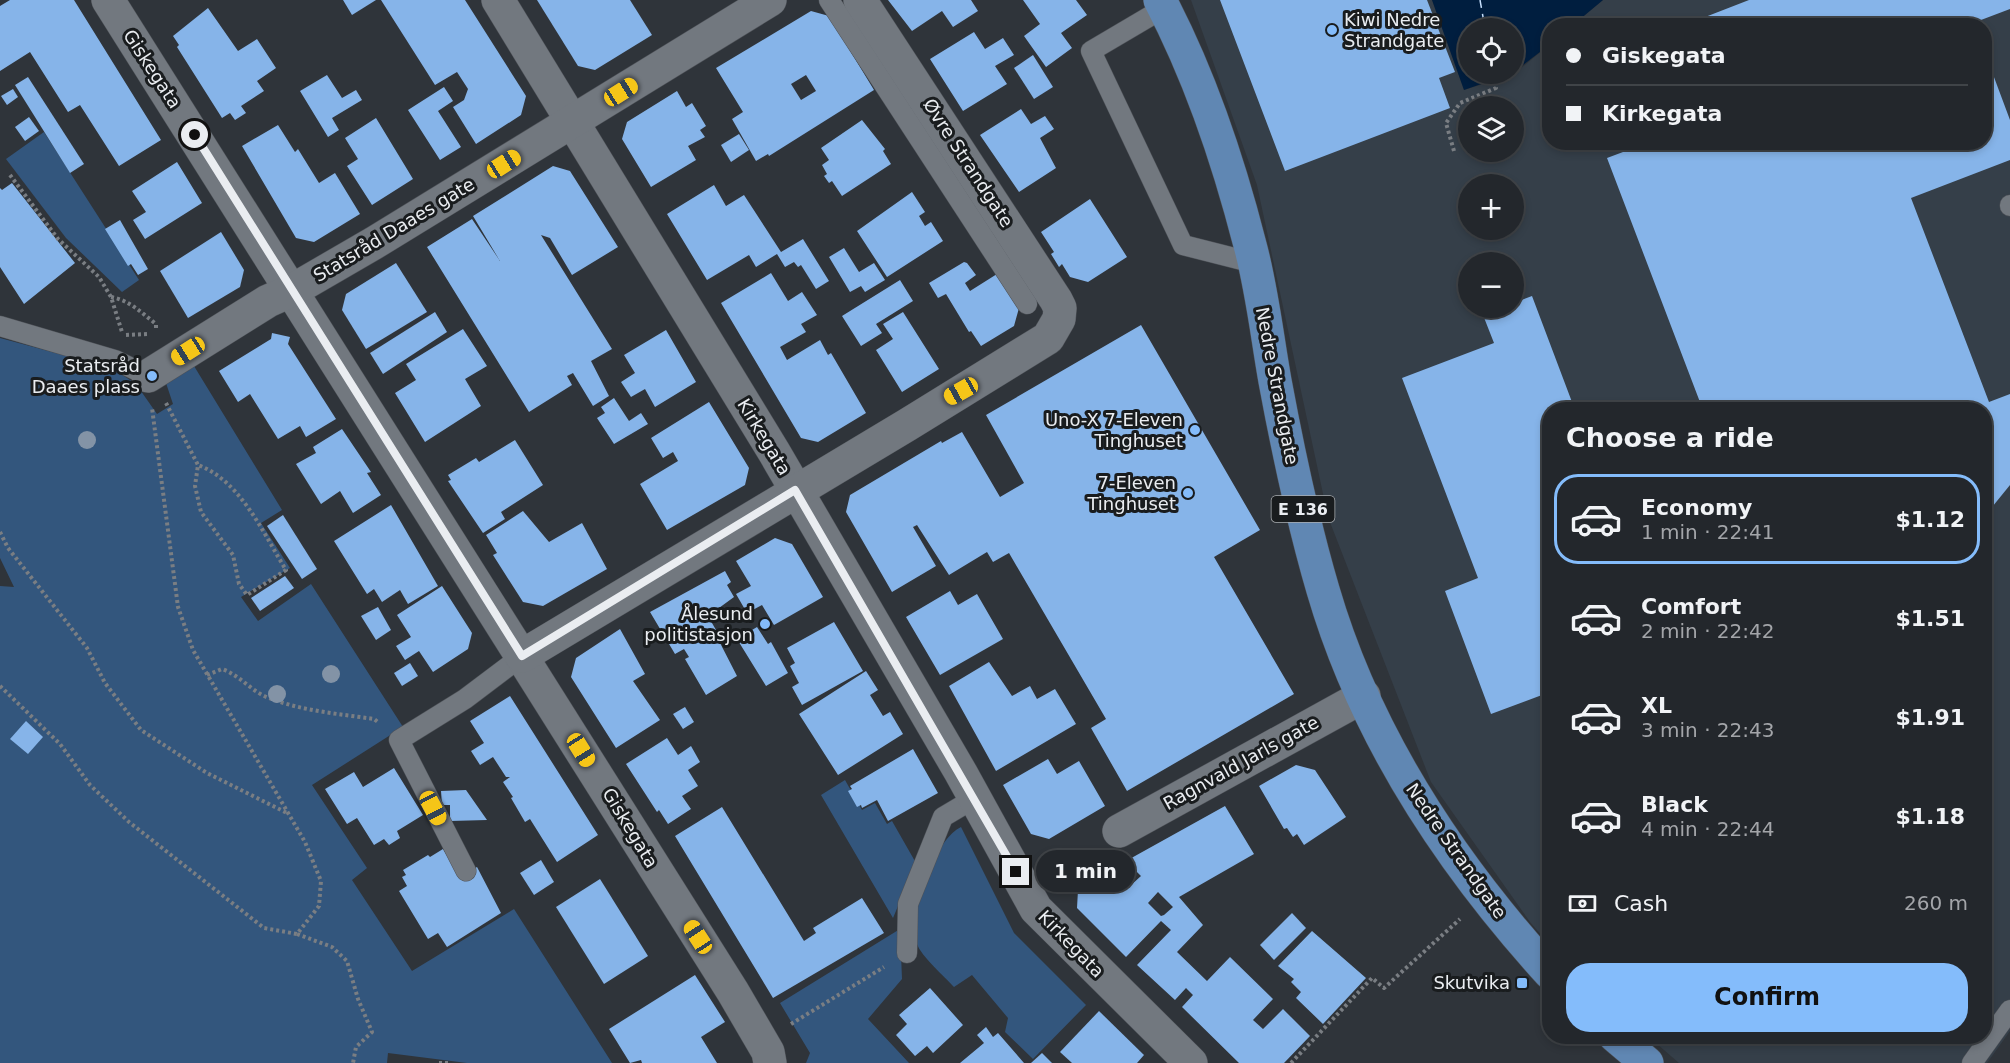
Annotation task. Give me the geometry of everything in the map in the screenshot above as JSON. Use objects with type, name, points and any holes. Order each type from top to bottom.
[{"type":"highway","name":"Nedre Strandgate","points":[[1162,4],[1205,95],[1228,163],[1254,263],[1279,401],[1312,548],[1339,636],[1364,696],[1396,761],[1430,820],[1481,893],[1542,964]]},
{"type":"highway","points":[[1624,1044],[1647,1063]]},
{"type":"street","name":"Giskegata","points":[[108,0],[293,290],[733,992],[766,1052]]},
{"type":"street","name":"Kirkegata","points":[[498,0],[795,490],[975,798],[1036,909],[1191,1063]]},
{"type":"street","name":"Statsråd Daaes gate","points":[[293,290],[770,0]]},
{"type":"street","name":"Øvre Strandgate","points":[[795,490],[1034,349],[1054,330],[1060,308],[860,0]]},
{"type":"street","points":[[148,376],[268,302],[293,290]]},
{"type":"street","points":[[522,656],[795,490]]},
{"type":"street","name":"Ragnvald Jarls gate","points":[[1119,831],[1364,696]]},
{"type":"lane","points":[[829,0],[1027,304]]},
{"type":"lane","points":[[1162,4],[1091,51],[1183,245],[1254,263]]},
{"type":"lane","points":[[0,326],[115,360],[148,376]]},
{"type":"lane","points":[[466,871],[399,740],[465,699],[522,656]]},
{"type":"lane","points":[[907,953],[908,904],[943,817],[975,798]]},
{"type":"lane","points":[[1992,1035],[2010,1010]]},
{"type":"lane","points":[[1972,1063],[1986,1044]]},
{"type":"path","points":[[1454,151],[1446,123],[1460,103],[1496,88],[1495,84]]},
{"type":"path","points":[[10,175],[58,238],[99,277],[111,297],[123,337],[133,333],[154,333],[156,324],[122,299],[111,297]]},
{"type":"path","points":[[148,376],[169,408],[198,465],[195,486],[201,512],[233,555],[239,584],[247,595],[286,570],[242,498],[219,476],[198,465]]},
{"type":"path","points":[[148,376],[178,607],[193,650],[305,842],[321,881],[319,906],[297,934]]},
{"type":"path","points":[[0,532],[8,548],[87,648],[105,683],[141,730],[207,773],[287,813]]},
{"type":"path","points":[[207,675],[222,669],[245,681],[268,698],[327,712],[374,719],[399,740]]},
{"type":"path","points":[[0,686],[60,744],[90,785],[129,822],[264,928],[297,934],[332,947],[347,961],[352,970],[358,999],[372,1032],[359,1042],[353,1063]]},
{"type":"path","points":[[1291,1063],[1372,978],[1384,988],[1451,927]]},
{"type":"path","points":[[766,1052],[907,953]]},
{"type":"path","points":[[439,1063],[449,1063]]},
{"type":"shaded area","points":[[1191,0],[1432,0],[1458,73],[1458,84],[1462,84],[1464,90],[1483,84],[1524,84],[1524,66],[1542,51],[1542,150],[1992,150],[1992,18],[1581,18],[1603,0],[2010,0],[2010,1031],[1987,1063],[1679,1063],[1657,1044],[1992,1044],[1992,402],[1542,402],[1542,936],[1431,782],[1328,517],[1257,185]]},
{"type":"shaded area","points":[[1432,0],[1603,0],[1581,18],[1542,18],[1542,50],[1524,64],[1524,18],[1458,18],[1458,73]]},
{"type":"shaded area","points":[[1462,84],[1481,84],[1464,90]]},
{"type":"shaded area","points":[[44,132],[139,280],[122,292],[66,238],[6,159]]},
{"type":"shaded area","points":[[0,338],[112,368],[136,384],[157,414],[173,404],[166,383],[194,366],[282,510],[261,523],[290,568],[241,597],[258,621],[311,584],[403,727],[312,785],[367,868],[352,880],[412,971],[514,909],[612,1063],[467,1063],[388,1053],[387,1063],[0,1063],[0,586],[14,587],[0,558]]},
{"type":"shaded area","points":[[845,780],[862,810],[875,803],[887,824],[892,821],[916,863],[893,918],[821,795]]},
{"type":"shaded area","points":[[961,827],[1014,933],[1086,1005],[1033,1059],[1005,1032],[1008,1018],[972,975],[954,987],[928,960],[917,944],[915,916],[925,880],[941,847]]},
{"type":"shaded area","points":[[900,929],[902,979],[868,1019],[909,1063],[806,1063],[810,1053],[780,1003]]},
{"type":"building","points":[[10,0],[74,0],[161,140],[119,166],[80,105],[68,112],[30,52],[0,71],[0,6]]},
{"type":"building","points":[[343,0],[376,0],[352,15]]},
{"type":"building","points":[[381,0],[465,0],[526,96],[521,115],[476,144],[453,107],[464,100],[468,89],[457,72],[435,85]]},
{"type":"building","points":[[537,0],[630,0],[652,35],[595,70],[578,66]]},
{"type":"building","points":[[888,0],[971,0],[978,11],[953,27],[942,11],[912,31]]},
{"type":"building","points":[[1023,0],[1076,0],[1087,15],[1061,33],[1072,48],[1046,67],[1024,36],[1040,24]]},
{"type":"building","points":[[1220,0],[1427,0],[1455,72],[1439,78],[1450,108],[1285,171]]},
{"type":"building","points":[[1749,0],[2010,0],[2010,9],[1986,18],[1703,18]]},
{"type":"building","points":[[208,8],[238,51],[257,39],[276,68],[257,81],[264,91],[241,106],[246,113],[235,120],[230,113],[222,118],[177,47],[179,45],[173,36]]},
{"type":"building","points":[[811,11],[829,16],[874,90],[769,156],[768,154],[756,161],[732,119],[743,112],[716,68]],"holes":[[[806,75],[816,91],[801,100],[791,84]]]},
{"type":"building","points":[[974,32],[985,49],[1003,38],[1014,55],[995,66],[1007,84],[963,111],[930,59]]},
{"type":"building","points":[[1033,55],[1053,87],[1034,99],[1014,68]]},
{"type":"building","points":[[1992,72],[2010,120],[2010,160],[1911,198],[1989,402],[1700,402],[1607,158],[1623,152],[1622,150],[1992,150]]},
{"type":"building","points":[[327,75],[342,98],[356,90],[362,100],[332,118],[339,130],[328,137],[300,91]]},
{"type":"building","points":[[28,77],[84,164],[70,173],[15,85]]},
{"type":"building","points":[[444,87],[453,101],[438,111],[461,147],[440,160],[408,110]]},
{"type":"building","points":[[13,89],[18,97],[7,105],[1,96]]},
{"type":"building","points":[[677,91],[686,107],[692,103],[706,126],[700,130],[705,137],[688,146],[696,160],[651,187],[622,139],[627,122]]},
{"type":"building","points":[[1021,109],[1031,124],[1045,116],[1054,129],[1040,138],[1056,168],[1019,192],[980,135]]},
{"type":"building","points":[[29,117],[39,131],[25,141],[15,127]]},
{"type":"building","points":[[376,118],[413,179],[372,205],[347,166],[358,159],[345,138]]},
{"type":"building","points":[[862,120],[885,149],[883,151],[891,164],[842,196],[832,181],[829,183],[824,176],[827,174],[822,165],[829,160],[821,148]]},
{"type":"building","points":[[278,125],[295,152],[298,149],[319,183],[335,173],[360,214],[314,242],[296,238],[242,146]]},
{"type":"building","points":[[739,134],[749,150],[731,162],[721,145]]},
{"type":"building","points":[[177,162],[202,203],[145,239],[133,220],[146,212],[132,191]]},
{"type":"building","points":[[553,166],[570,171],[618,247],[572,275],[550,238],[541,235],[612,349],[591,361],[609,396],[593,406],[573,373],[567,376],[572,385],[529,412],[427,247],[472,219],[500,261],[473,216]]},
{"type":"building","points":[[12,183],[75,263],[24,304],[0,267],[0,188],[2,190]]},
{"type":"building","points":[[714,185],[726,206],[744,195],[781,252],[803,239],[829,281],[816,289],[801,265],[798,267],[794,262],[785,267],[777,254],[756,267],[749,255],[707,280],[667,214]]},
{"type":"building","points":[[912,192],[925,212],[919,216],[925,226],[931,222],[943,241],[887,277],[857,231]]},
{"type":"building","points":[[1090,199],[1127,257],[1088,282],[1070,277],[1062,264],[1059,267],[1051,254],[1054,252],[1041,232]]},
{"type":"building","points":[[120,220],[148,269],[138,275],[131,264],[128,266],[105,229]]},
{"type":"building","points":[[221,232],[244,270],[240,287],[188,318],[160,271]]},
{"type":"building","points":[[844,248],[859,272],[874,263],[885,280],[865,292],[861,286],[850,292],[829,257]]},
{"type":"building","points":[[964,262],[976,275],[965,283],[970,291],[997,274],[1019,308],[1014,326],[981,346],[971,331],[969,332],[946,294],[938,298],[929,283]]},
{"type":"building","points":[[396,263],[427,312],[366,349],[342,310],[346,294]]},
{"type":"building","points":[[771,273],[788,301],[802,292],[817,315],[801,324],[806,332],[780,347],[787,360],[820,340],[828,355],[831,353],[866,413],[818,442],[801,438],[721,303]]},
{"type":"building","points":[[900,280],[913,301],[876,324],[882,333],[861,346],[842,316]]},
{"type":"building","points":[[1532,296],[1572,402],[1542,402],[1542,695],[1491,714],[1445,591],[1478,578],[1402,378],[1494,343],[1484,318],[1524,318],[1524,299]]},
{"type":"building","points":[[435,312],[447,332],[383,374],[370,353]]},
{"type":"building","points":[[903,312],[939,369],[902,392],[876,350],[893,339],[883,324]]},
{"type":"building","points":[[1141,325],[1260,530],[1214,557],[1294,694],[1127,791],[1091,728],[1106,719],[1009,553],[993,562],[987,552],[949,575],[917,525],[913,527],[936,566],[892,592],[846,512],[850,495],[941,441],[942,443],[962,432],[1000,497],[1024,483],[986,415]]},
{"type":"building","points":[[463,329],[487,366],[465,379],[481,406],[425,442],[395,393],[416,380],[406,364]]},
{"type":"building","points":[[666,330],[696,382],[655,407],[645,389],[631,397],[621,382],[635,373],[624,355]]},
{"type":"building","points":[[272,333],[290,337],[288,344],[336,419],[306,437],[300,426],[278,439],[250,394],[238,402],[219,371],[271,339]]},
{"type":"building","points":[[2010,394],[2010,485],[1992,507],[1992,402],[1989,402]]},
{"type":"building","points":[[614,398],[629,421],[641,413],[648,424],[614,444],[597,418],[605,413],[601,407]]},
{"type":"building","points":[[709,402],[749,468],[745,485],[667,530],[640,484],[678,461],[673,452],[663,458],[651,438]]},
{"type":"building","points":[[342,429],[371,472],[367,473],[381,495],[353,513],[340,491],[321,504],[296,464],[316,453],[313,447]]},
{"type":"building","points":[[515,440],[543,485],[501,512],[505,519],[483,533],[448,481],[451,480],[448,475],[476,458],[479,462]]},
{"type":"building","points":[[391,505],[438,586],[408,604],[400,590],[382,602],[374,589],[367,594],[334,541]]},
{"type":"building","points":[[523,511],[549,542],[582,523],[607,569],[543,606],[523,602],[493,555],[497,553],[486,535]]},
{"type":"building","points":[[283,515],[317,569],[302,579],[267,526]]},
{"type":"building","points":[[775,538],[792,544],[823,597],[774,625],[762,605],[747,613],[736,594],[751,586],[736,561]]},
{"type":"building","points":[[725,571],[731,582],[727,585],[734,597],[708,616],[716,630],[709,634],[714,641],[718,639],[737,676],[706,695],[685,659],[689,657],[684,649],[675,654],[650,612]]},
{"type":"building","points":[[285,576],[294,588],[260,611],[251,598]]},
{"type":"building","points":[[442,586],[472,633],[468,649],[433,672],[419,651],[405,660],[396,646],[411,637],[397,615]]},
{"type":"building","points":[[950,591],[958,605],[977,594],[1003,639],[940,675],[906,617]]},
{"type":"building","points":[[378,607],[391,630],[376,640],[361,616]]},
{"type":"building","points":[[834,622],[863,671],[802,705],[792,687],[799,683],[790,666],[795,663],[787,648]]},
{"type":"building","points":[[757,627],[768,644],[771,642],[788,673],[766,686],[737,639]]},
{"type":"building","points":[[620,629],[645,674],[633,681],[660,720],[616,748],[571,677],[576,658]]},
{"type":"building","points":[[989,662],[1012,696],[1030,686],[1037,699],[1055,689],[1076,724],[996,771],[949,686]]},
{"type":"building","points":[[410,663],[418,676],[402,686],[394,673]]},
{"type":"building","points":[[866,671],[878,690],[870,695],[883,716],[890,712],[903,734],[838,775],[799,714]]},
{"type":"building","points":[[510,696],[598,835],[557,862],[530,819],[525,822],[511,798],[513,797],[503,782],[510,777],[506,777],[493,757],[480,765],[471,751],[484,743],[470,721]]},
{"type":"building","points":[[685,707],[694,722],[683,729],[673,714]]},
{"type":"building","points":[[26,721],[43,737],[28,754],[10,739]]},
{"type":"building","points":[[667,738],[678,755],[691,746],[700,762],[688,770],[698,786],[682,796],[691,809],[668,824],[659,810],[657,812],[626,764]]},
{"type":"building","points":[[913,749],[938,793],[888,821],[877,800],[862,808],[861,805],[857,807],[848,791],[852,789],[850,786]]},
{"type":"building","points":[[1048,759],[1057,774],[1079,761],[1105,806],[1049,839],[1031,834],[1003,785]]},
{"type":"building","points":[[1296,765],[1315,770],[1346,817],[1304,845],[1297,834],[1293,837],[1287,828],[1284,829],[1259,786]]},
{"type":"building","points":[[394,768],[423,815],[397,831],[400,838],[389,845],[384,839],[374,845],[357,818],[347,824],[325,789],[354,772],[363,787]]},
{"type":"building","points":[[466,790],[487,820],[450,821],[450,805],[442,805],[441,791]]},
{"type":"building","points":[[1225,806],[1254,854],[1179,897],[1203,925],[1177,952],[1207,981],[1230,957],[1273,999],[1253,1020],[1263,1029],[1283,1009],[1310,1036],[1284,1063],[1239,1063],[1182,1007],[1193,995],[1186,988],[1175,1000],[1137,965],[1171,930],[1161,921],[1126,957],[1077,908],[1078,890],[1116,868],[1130,886],[1141,876],[1126,861]],"holes":[[[1158,892],[1173,907],[1161,916],[1148,903]]]},
{"type":"building","points":[[722,807],[804,941],[816,933],[813,928],[862,898],[884,933],[773,998],[675,836]]},
{"type":"building","points":[[443,849],[461,877],[477,867],[501,913],[447,947],[438,933],[428,939],[399,891],[407,886],[402,877],[406,875],[403,870]]},
{"type":"building","points":[[541,860],[554,882],[534,895],[520,873]]},
{"type":"building","points":[[600,879],[648,956],[604,984],[556,907]]},
{"type":"building","points":[[1292,913],[1306,928],[1274,960],[1260,945]]},
{"type":"building","points":[[1312,931],[1366,978],[1323,1024],[1296,998],[1301,992],[1291,982],[1294,979],[1278,966]]},
{"type":"building","points":[[695,975],[725,1022],[701,1037],[717,1063],[642,1063],[641,1060],[630,1063],[609,1029]]},
{"type":"building","points":[[930,988],[963,1025],[933,1053],[927,1046],[915,1056],[896,1035],[907,1024],[899,1015]]},
{"type":"building","points":[[1099,1011],[1144,1055],[1137,1063],[1072,1063],[1060,1052]]},
{"type":"building","points":[[986,1027],[993,1037],[998,1033],[1024,1063],[960,1063],[984,1043],[977,1035]]},
{"type":"building","points":[[1042,1053],[1052,1063],[1031,1063]]},
{"type":"ferry route","points":[[1480,0],[1483,18]]},
{"type":"place","name":"Kiwi Nedre Strandgate","points":[[1332,30]]},
{"type":"place","name":"Statsråd Daaes plass","points":[[152,376]]},
{"type":"place","name":"Uno-X 7-Eleven Tinghuset","points":[[1195,430]]},
{"type":"place","name":"7-Eleven Tinghuset","points":[[1188,493]]},
{"type":"place","name":"Ålesund politistasjon","points":[[765,624]]},
{"type":"place","name":"Skutvika","points":[[1522,983]]},
{"type":"route","points":[[195,135],[522,656],[795,490],[961,773],[1016,872]]}]
